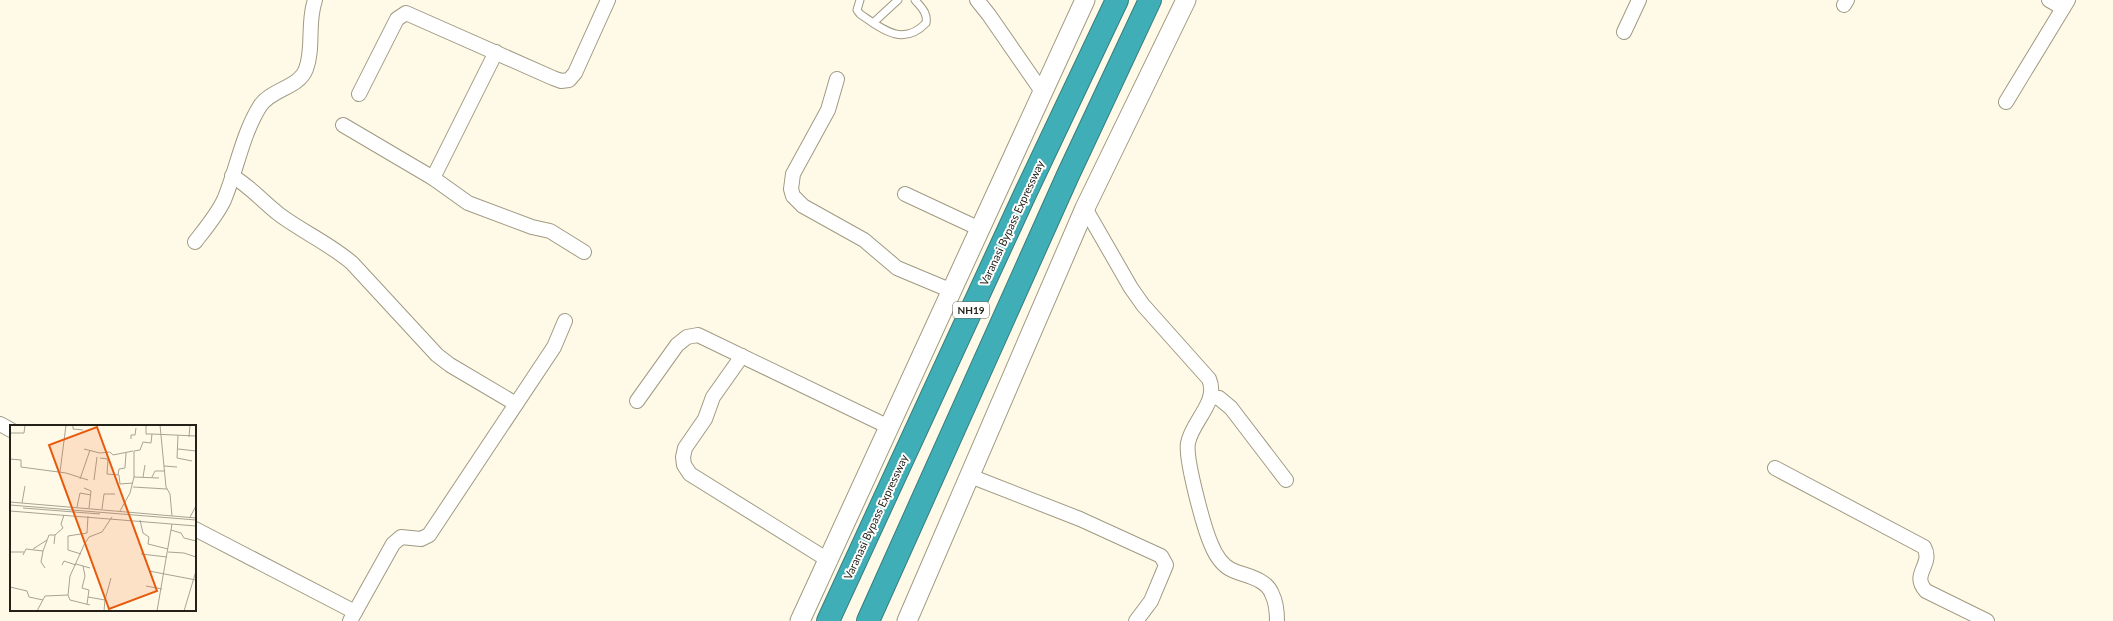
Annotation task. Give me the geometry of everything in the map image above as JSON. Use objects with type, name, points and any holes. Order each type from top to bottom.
[{"type":"highway","name":"Varanasi Bypass Expressway","points":[[828,621],[1025,194],[1117,0]]},
{"type":"highway","name":"NH19","points":[[868,621],[1068,175],[1150,0]]},
{"type":"street","points":[[195,242],[223,200],[246,132],[260,106],[269,96],[300,78],[306,70],[310,21],[315,0]]},
{"type":"street","points":[[359,94],[397,19],[406,13],[553,78],[561,81],[569,80],[575,73],[608,0]]},
{"type":"street","points":[[977,0],[1043,93]]},
{"type":"street","points":[[800,621],[1085,0]]},
{"type":"street","points":[[907,621],[1085,208],[1186,0]]},
{"type":"street","points":[[1624,32],[1639,0]]},
{"type":"street","points":[[2006,102],[2066,4],[2049,0]]},
{"type":"street","points":[[433,178],[496,52]]},
{"type":"street","points":[[837,79],[828,110],[793,174],[790,183],[793,196],[810,211],[872,245],[897,268],[952,291]]},
{"type":"street","points":[[342,125],[433,178],[476,207],[532,227],[550,231],[584,252]]},
{"type":"street","points":[[232,176],[251,188],[280,215],[342,254],[437,355],[450,365],[516,404]]},
{"type":"street","points":[[905,194],[980,229]]},
{"type":"street","points":[[1085,208],[1131,288],[1143,305],[1209,379],[1213,387],[1211,396],[1193,429],[1188,444],[1188,461],[1210,544],[1218,560],[1231,570],[1262,582],[1272,593],[1277,621]]},
{"type":"street","points":[[196,530],[352,616],[393,544],[400,537],[421,539],[429,535],[554,347],[565,321]]},
{"type":"street","points":[[637,401],[677,345],[687,337],[698,335],[889,427]]},
{"type":"street","points":[[742,356],[713,397],[705,419],[685,448],[683,457],[684,465],[690,474],[828,560]]},
{"type":"street","points":[[1211,396],[1219,398],[1231,408],[1286,480]]},
{"type":"street","points":[[0,424],[10,429]]},
{"type":"street","points":[[1775,468],[1924,547],[1927,554],[1926,564],[1919,578],[1921,585],[1926,590],[1987,621]]},
{"type":"street","points":[[970,476],[1080,519],[1161,556],[1166,565],[1151,601],[1136,621]]},
{"type":"lane","points":[[860,0],[857,10],[873,23],[900,36],[905,36],[923,26],[927,18],[915,0]]},
{"type":"lane","points":[[873,23],[898,0]]}]
